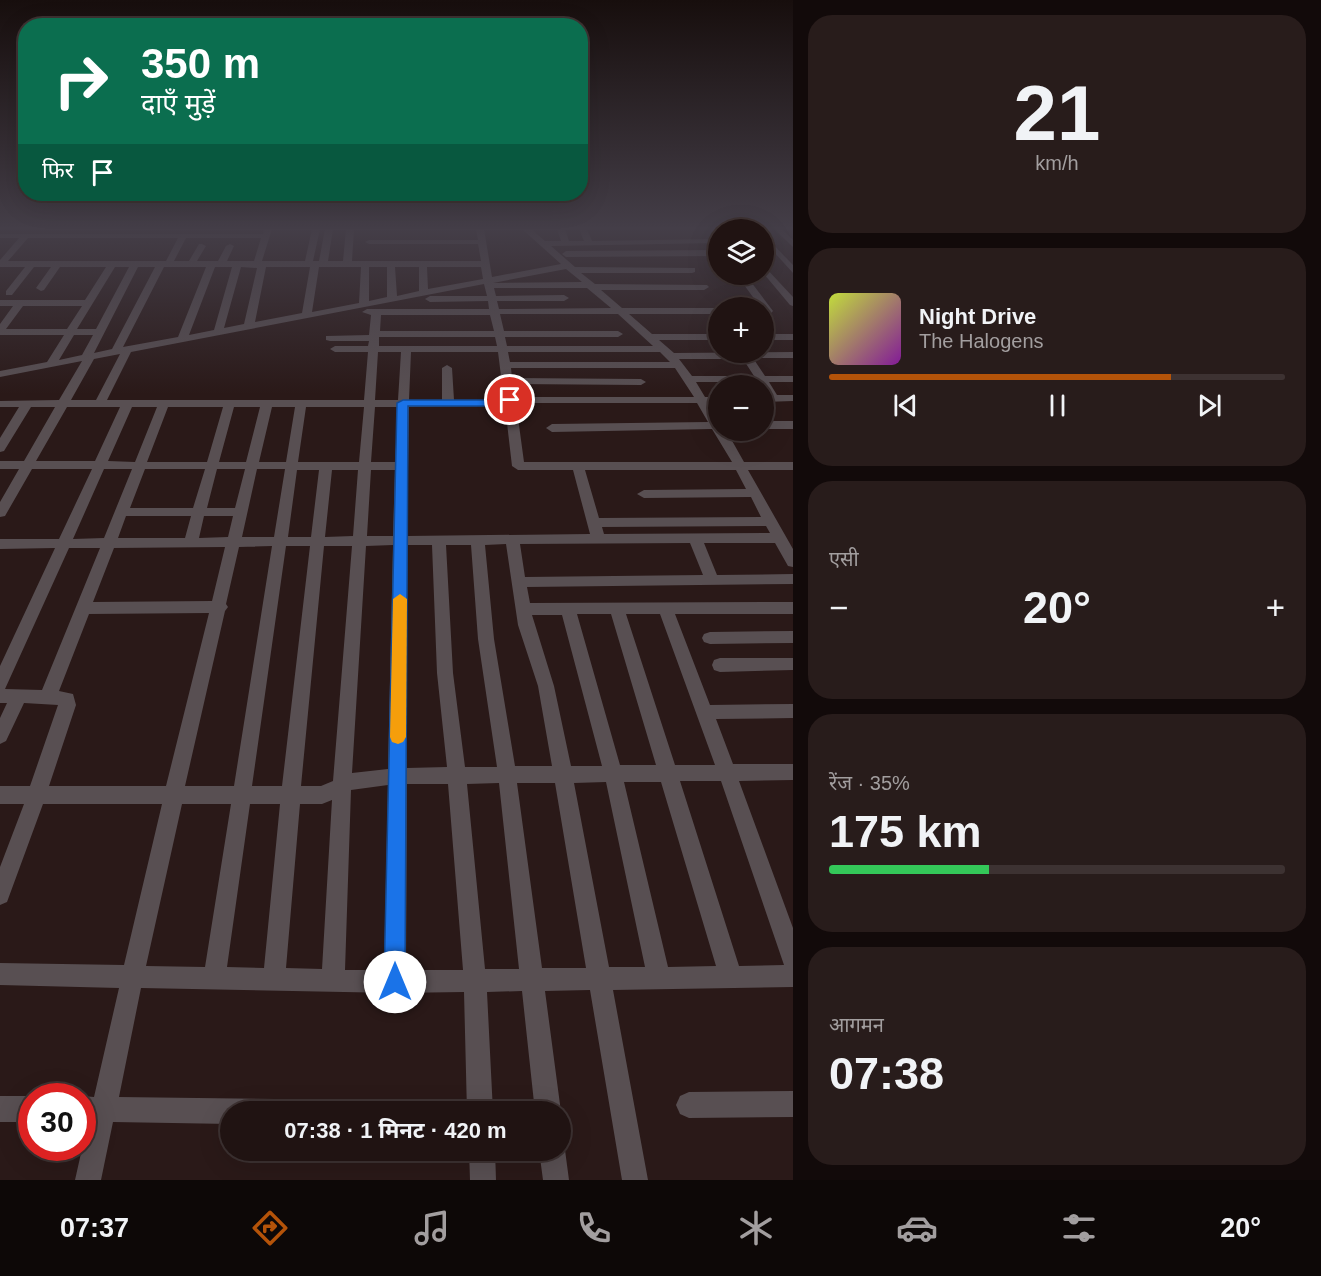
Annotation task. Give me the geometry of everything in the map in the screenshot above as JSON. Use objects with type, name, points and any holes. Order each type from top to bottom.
[{"type":"street","points":[[9,293],[16,284]]},
{"type":"street","points":[[40,288],[43,284]]},
{"type":"street","points":[[51,364],[100,284]]},
{"type":"street","points":[[0,513],[64,404],[125,284]]},
{"type":"street","points":[[100,403],[155,284]]},
{"type":"street","points":[[182,339],[207,284]]},
{"type":"street","points":[[218,332],[232,284]]},
{"type":"street","points":[[249,326],[257,284]]},
{"type":"street","points":[[307,315],[312,284]]},
{"type":"street","points":[[364,304],[366,284]]},
{"type":"street","points":[[392,284],[392,299]]},
{"type":"street","points":[[422,284],[422,293],[427,299],[564,298]]},
{"type":"street","points":[[0,374],[422,293],[487,284]]},
{"type":"street","points":[[488,284],[503,350],[518,466],[791,468]]},
{"type":"street","points":[[491,284],[590,286],[678,299],[708,300]]},
{"type":"street","points":[[702,284],[711,297]]},
{"type":"street","points":[[777,284],[793,303]]},
{"type":"street","points":[[751,285],[777,311]]},
{"type":"street","points":[[590,286],[667,352],[689,379],[708,410]]},
{"type":"street","points":[[325,312],[618,311],[678,299],[708,300]]},
{"type":"street","points":[[0,303],[89,303]]},
{"type":"street","points":[[0,331],[20,303]]},
{"type":"street","points":[[333,981],[342,786],[376,312]]},
{"type":"street","points":[[330,338],[374,340],[616,330],[655,411]]},
{"type":"street","points":[[0,331],[101,332]]},
{"type":"street","points":[[649,337],[708,337]]},
{"type":"street","points":[[774,337],[793,337]]},
{"type":"street","points":[[334,349],[374,340],[406,349],[626,349],[708,353]]},
{"type":"street","points":[[395,982],[401,466],[406,349]]},
{"type":"street","points":[[774,355],[793,355]]},
{"type":"street","points":[[505,364],[679,366]]},
{"type":"street","points":[[447,368],[448,403]]},
{"type":"street","points":[[689,379],[708,379]]},
{"type":"street","points":[[774,379],[793,379]]},
{"type":"street","points":[[507,381],[641,382]]},
{"type":"street","points":[[774,399],[793,398]]},
{"type":"street","points":[[0,404],[708,400]]},
{"type":"street","points":[[190,543],[230,402]]},
{"type":"street","points":[[0,684],[128,403]]},
{"type":"street","points":[[96,1099],[132,977],[172,795],[220,607],[267,403]]},
{"type":"street","points":[[214,978],[301,403]]},
{"type":"street","points":[[0,448],[27,404]]},
{"type":"street","points":[[48,697],[164,404]]},
{"type":"street","points":[[774,425],[793,425]]},
{"type":"street","points":[[552,428],[708,427]]},
{"type":"street","points":[[726,441],[792,559]]},
{"type":"street","points":[[0,465],[401,466]]},
{"type":"street","points":[[274,979],[293,795],[299,706],[326,465]]},
{"type":"street","points":[[578,466],[597,539]]},
{"type":"street","points":[[644,494],[755,494]]},
{"type":"street","points":[[122,512],[242,512]]},
{"type":"street","points":[[593,523],[770,521]]},
{"type":"street","points":[[695,538],[712,580]]},
{"type":"street","points":[[0,544],[780,538]]},
{"type":"street","points":[[478,540],[486,639],[507,774],[547,1101]]},
{"type":"street","points":[[512,540],[526,625],[546,686],[563,773],[634,1180]]},
{"type":"street","points":[[439,541],[445,673],[475,980],[480,1101]]},
{"type":"street","points":[[519,582],[793,579]]},
{"type":"street","points":[[83,608],[220,607]]},
{"type":"street","points":[[665,608],[727,772],[793,959]]},
{"type":"street","points":[[524,609],[793,608]]},
{"type":"street","points":[[568,609],[613,772],[659,978]]},
{"type":"street","points":[[617,609],[731,977]]},
{"type":"street","points":[[710,638],[793,637]]},
{"type":"street","points":[[720,665],[793,664]]},
{"type":"street","points":[[0,736],[9,696],[67,699],[38,795],[0,895]]},
{"type":"street","points":[[704,712],[793,711]]},
{"type":"street","points":[[0,795],[322,795],[352,781],[397,776],[613,772],[793,772]]},
{"type":"street","points":[[0,974],[395,982],[793,976]]},
{"type":"street","points":[[689,1105],[793,1104]]},
{"type":"street","points":[[0,1109],[18,1109]]},
{"type":"street","points":[[96,1109],[220,1111]]},
{"type":"street","points":[[88,1180],[89,1161]]},
{"type":"street","points":[[482,1161],[483,1180]]},
{"type":"street","points":[[553,1161],[556,1180]]},
{"type":"slow traffic","points":[[398,737],[400,599]]},
{"type":"route","points":[[395,982],[403,403],[510,403],[510,400]]}]
